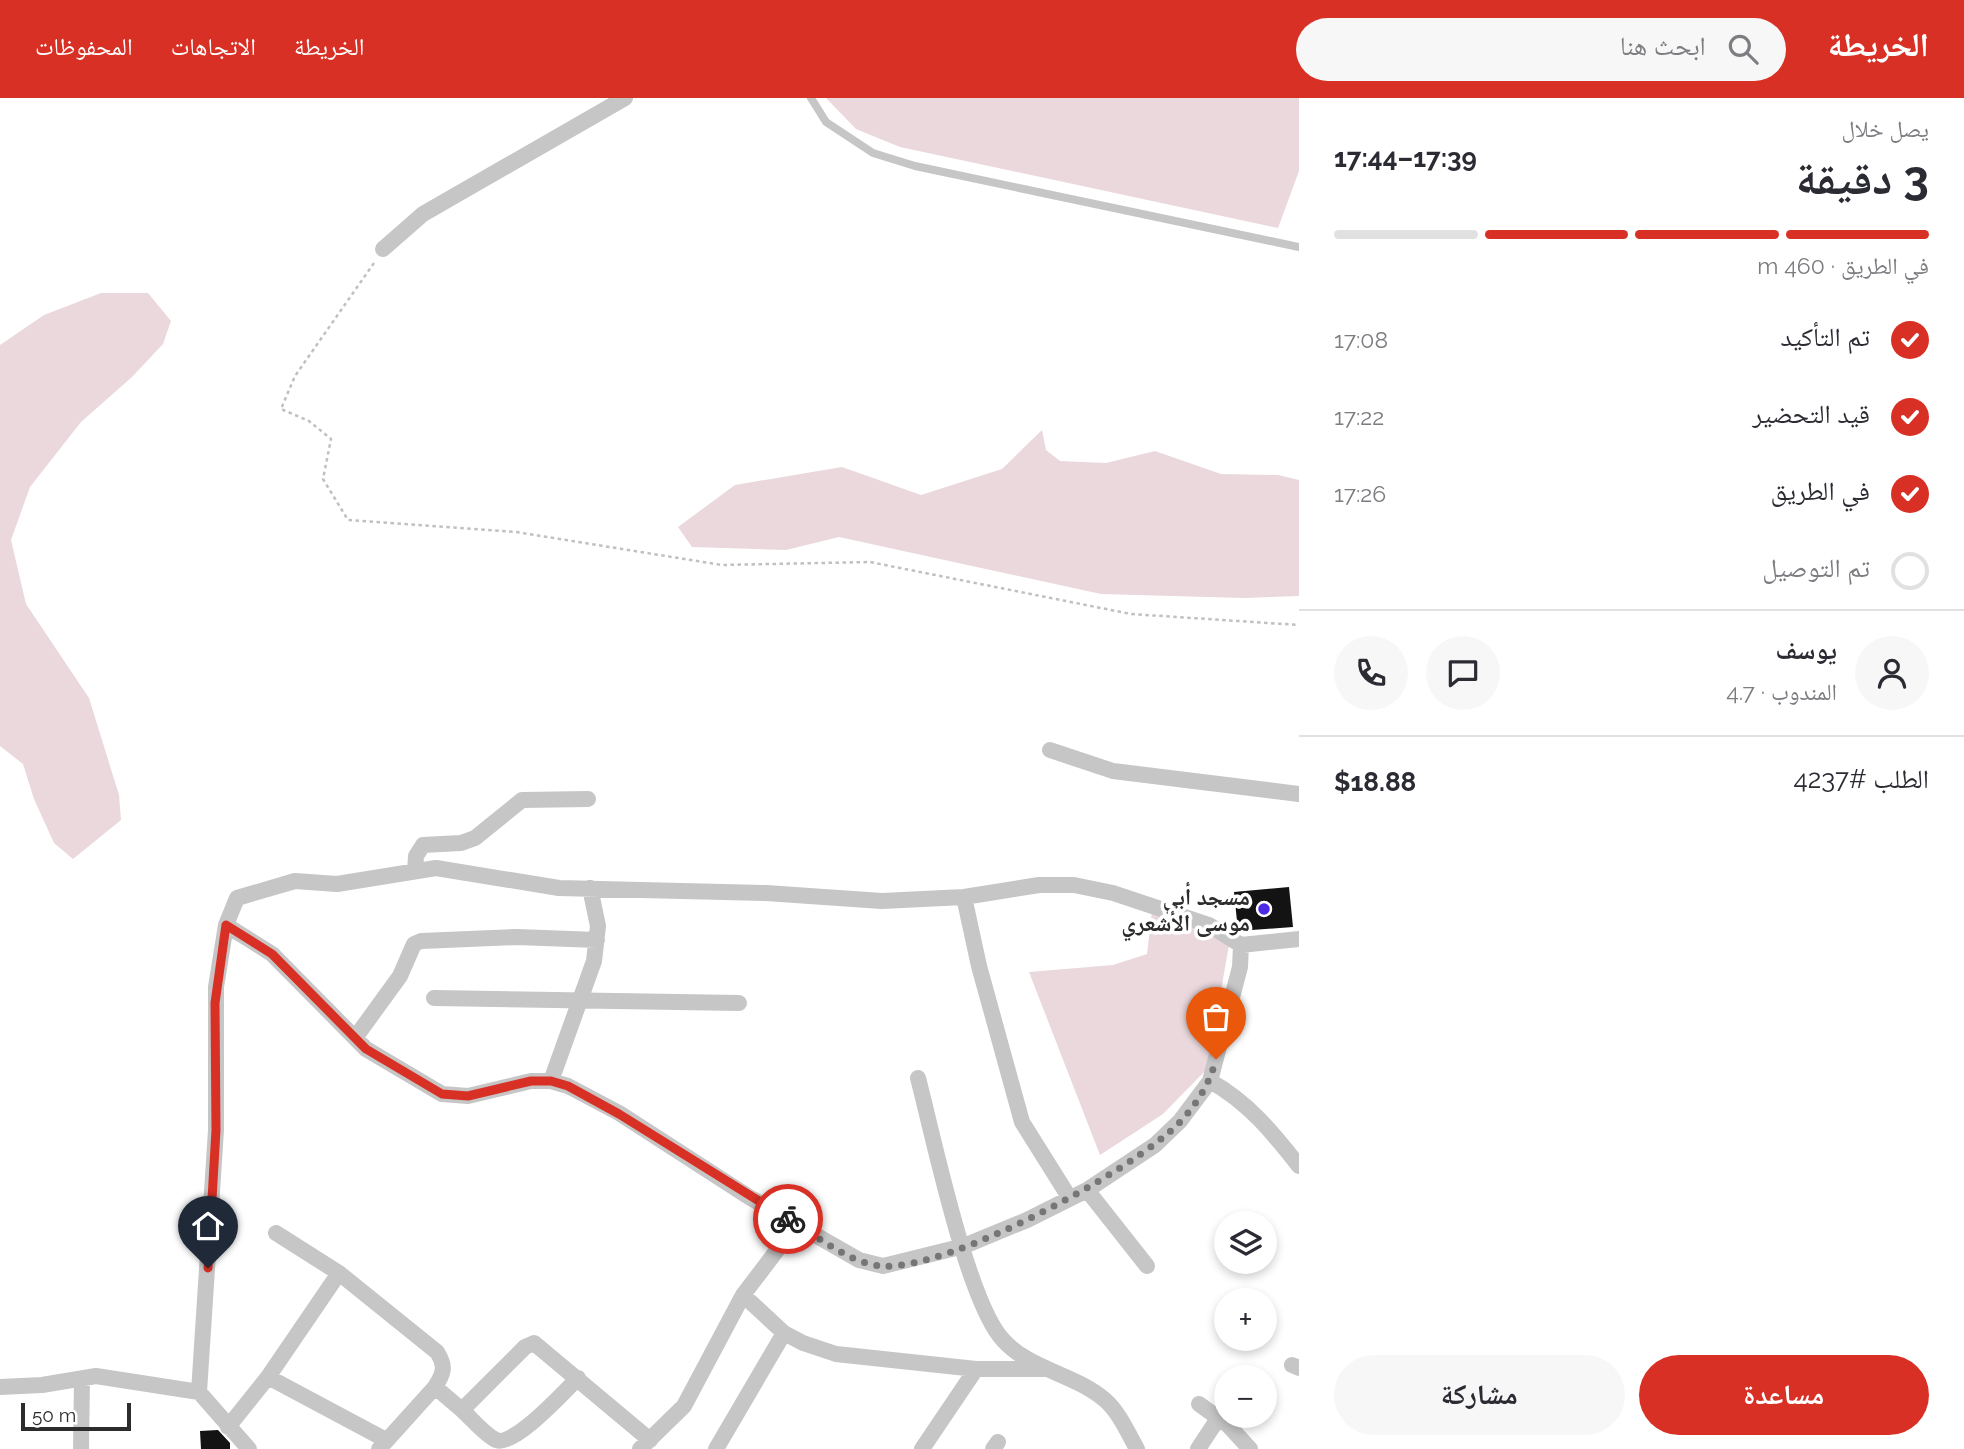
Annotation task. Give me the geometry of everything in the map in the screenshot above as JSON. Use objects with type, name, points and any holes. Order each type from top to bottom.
[{"type":"street","points":[[383,249],[423,214],[625,98]]},
{"type":"street","points":[[1050,750],[1113,771],[1299,794]]},
{"type":"street","points":[[415,871],[416,856],[422,845],[461,843],[475,838],[522,800],[588,799]]},
{"type":"street","points":[[199,1392],[216,1130],[215,1009],[226,925],[237,898],[295,881],[337,884],[436,868],[506,881],[590,888],[766,893],[882,901],[964,897],[1039,885],[1074,885],[1112,893],[1209,925],[1241,945],[1299,939]]},
{"type":"street","points":[[551,1081],[594,961],[598,926],[590,888]]},
{"type":"street","points":[[964,897],[979,966],[1022,1122],[1069,1197]]},
{"type":"street","points":[[226,925],[272,954],[366,1049],[442,1094],[468,1096],[531,1081],[551,1081],[619,1114],[749,1197],[859,1260],[883,1266],[964,1246],[1027,1220],[1087,1190],[1155,1145],[1181,1121],[1210,1082],[1240,967],[1241,945]]},
{"type":"street","points":[[355,1038],[400,976],[414,944],[421,941],[517,937],[597,940]]},
{"type":"street","points":[[434,998],[739,1003]]},
{"type":"street","points":[[918,1079],[964,1246],[993,1327],[1004,1342],[1047,1369],[1085,1385],[1107,1402],[1137,1449]]},
{"type":"street","points":[[1210,1082],[1230,1092],[1253,1111],[1299,1166]]},
{"type":"street","points":[[1087,1190],[1147,1266]]},
{"type":"street","points":[[462,1410],[525,1347],[534,1343],[578,1378],[645,1444],[684,1406],[743,1295],[797,1224]]},
{"type":"street","points":[[268,1377],[383,1445],[444,1374],[443,1362],[437,1352],[338,1273],[276,1233]]},
{"type":"street","points":[[229,1427],[268,1377],[338,1273]]},
{"type":"street","points":[[743,1295],[784,1333],[803,1343],[836,1354],[976,1369],[1047,1369]]},
{"type":"street","points":[[724,1446],[784,1333]]},
{"type":"street","points":[[922,1449],[976,1369]]},
{"type":"street","points":[[0,1387],[96,1376],[199,1392],[249,1449]]},
{"type":"street","points":[[435,1387],[496,1440],[505,1441],[524,1430],[578,1378]]},
{"type":"street","points":[[81,1449],[82,1379]]},
{"type":"street","points":[[1199,1404],[1214,1414]]},
{"type":"street","points":[[1198,1449],[1214,1425]]},
{"type":"street","points":[[1230,1428],[1250,1449]]},
{"type":"lane","points":[[811,98],[826,122],[873,153],[915,166],[1299,247]]},
{"type":"path","points":[[383,249],[295,376],[281,409],[309,421],[331,439],[323,479],[348,520],[516,532],[722,565],[870,562],[1131,614],[1299,625]]},
{"type":"shaded area","points":[[826,98],[1299,98],[1299,171],[1278,228],[900,147],[856,129]]},
{"type":"shaded area","points":[[101,293],[148,293],[171,321],[163,344],[132,377],[81,422],[30,487],[11,540],[26,604],[89,698],[119,795],[121,820],[73,859],[54,843],[34,799],[23,764],[0,746],[0,345],[44,315]]},
{"type":"shaded area","points":[[1042,430],[1046,450],[1060,461],[1106,463],[1155,451],[1221,474],[1278,475],[1299,480],[1299,596],[1244,598],[1101,594],[839,537],[786,550],[692,547],[678,527],[735,485],[842,467],[921,495],[1002,469]]},
{"type":"shaded area","points":[[1152,911],[1231,934],[1207,1069],[1163,1114],[1100,1155],[1029,972],[1113,965],[1147,954]]},
{"type":"building","name":"مسجد أبي موسى الأشعري","points":[[1289,887],[1293,927],[1238,931],[1234,892]]},
{"type":"building","points":[[218,1430],[230,1443],[230,1449],[201,1449],[200,1431]]},
{"type":"way so far","points":[[788,1219],[859,1260],[883,1266],[916,1261],[964,1246],[1027,1220],[1087,1190],[1155,1145],[1181,1121],[1210,1082],[1216,1059]]},
{"type":"place","name":"مسجد أبي موسى الأشعري","points":[[1264,909]]},
{"type":"route","points":[[208,1268],[216,1130],[215,1003],[226,925],[254,940],[272,954],[366,1049],[442,1094],[468,1096],[531,1081],[551,1081],[568,1086],[619,1114],[788,1219]]}]
